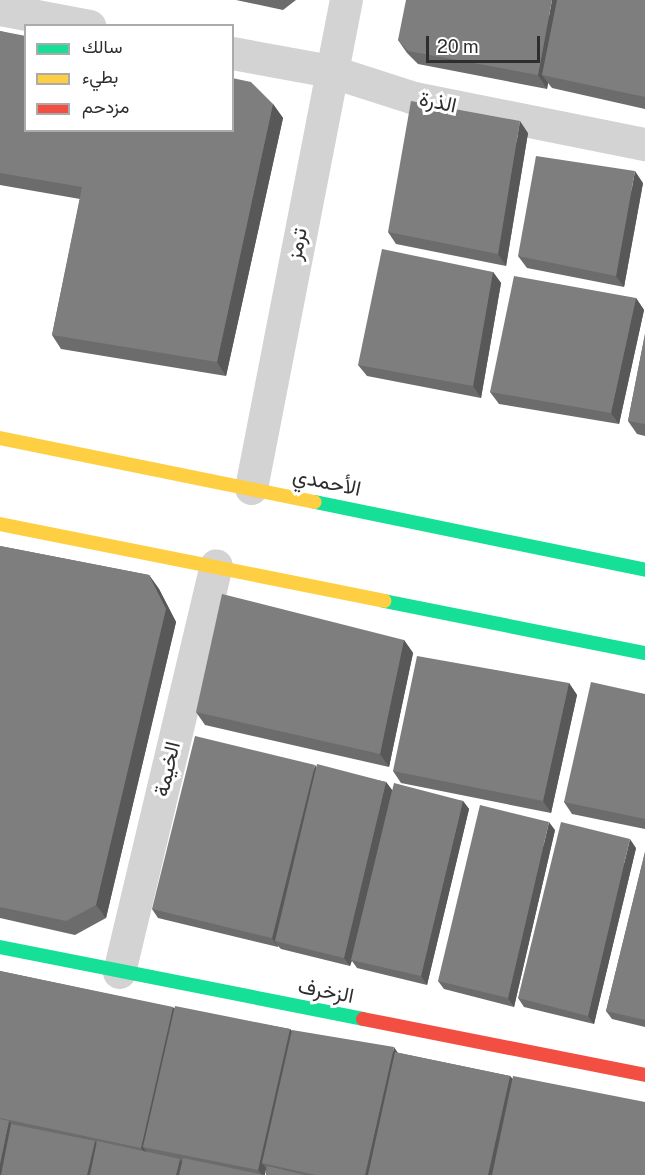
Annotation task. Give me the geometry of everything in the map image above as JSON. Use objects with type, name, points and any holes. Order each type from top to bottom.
[{"type":"street","name":"ترمز","points":[[251,488],[345,0]]},
{"type":"street","points":[[0,9],[79,24]]},
{"type":"street","name":"الذرة","points":[[234,52],[330,71],[414,98],[645,144]]},
{"type":"street","name":"الأحمدي","points":[[0,438],[645,570]]},
{"type":"street","points":[[0,524],[645,653]]},
{"type":"street","name":"الخيمة","points":[[119,972],[216,566]]},
{"type":"street","name":"الزخرف","points":[[0,947],[645,1075]]},
{"type":"building","points":[[406,0],[552,0],[538,75],[408,51],[398,40]]},
{"type":"building","points":[[557,0],[645,0],[645,97],[542,75]]},
{"type":"building","points":[[0,31],[24,36],[24,132],[234,132],[234,78],[251,82],[273,104],[217,362],[52,335],[82,187],[0,173]]},
{"type":"building","points":[[411,101],[520,121],[498,254],[388,232]]},
{"type":"building","points":[[536,156],[635,171],[616,276],[518,256]]},
{"type":"building","points":[[382,249],[493,272],[473,386],[358,365]]},
{"type":"building","points":[[514,276],[636,298],[611,413],[490,392]]},
{"type":"building","points":[[645,334],[645,424],[628,421]]},
{"type":"building","points":[[0,546],[149,575],[166,609],[96,905],[66,921],[0,907]]},
{"type":"building","points":[[222,594],[404,640],[380,754],[196,712]]},
{"type":"building","points":[[417,656],[569,683],[543,801],[393,771]]},
{"type":"building","points":[[591,682],[645,694],[645,819],[564,802]]},
{"type":"building","points":[[195,736],[315,765],[272,938],[152,909]]},
{"type":"building","points":[[317,764],[386,782],[344,958],[275,941]]},
{"type":"building","points":[[394,783],[463,801],[421,976],[351,960]]},
{"type":"building","points":[[480,805],[549,822],[508,998],[438,981]]},
{"type":"building","points":[[561,822],[630,839],[588,1016],[518,998]]},
{"type":"building","points":[[645,852],[645,1020],[606,1011]]},
{"type":"building","points":[[0,971],[173,1007],[141,1148],[0,1118]]},
{"type":"building","points":[[175,1006],[290,1029],[258,1170],[143,1147]]},
{"type":"building","points":[[292,1030],[394,1047],[365,1175],[316,1175],[262,1163]]},
{"type":"building","points":[[395,1052],[510,1076],[488,1175],[368,1175]]},
{"type":"building","points":[[513,1076],[645,1102],[645,1175],[492,1175]]},
{"type":"building","points":[[0,1119],[9,1121],[0,1164]]},
{"type":"building","points":[[11,1124],[95,1141],[87,1175],[1,1175]]},
{"type":"building","points":[[97,1141],[180,1159],[176,1175],[90,1175]]},
{"type":"building","points":[[183,1158],[264,1175],[179,1175]]},
{"type":"building","points":[[267,1166],[305,1175],[266,1175]]},
{"type":"traffic: fast","points":[[315,502],[645,570]]},
{"type":"traffic: fast","points":[[384,601],[645,653]]},
{"type":"traffic: fast","points":[[0,947],[363,1019]]},
{"type":"traffic: slow","points":[[0,438],[315,502]]},
{"type":"traffic: slow","points":[[0,524],[384,601]]},
{"type":"traffic: jam","points":[[363,1019],[645,1075]]}]
